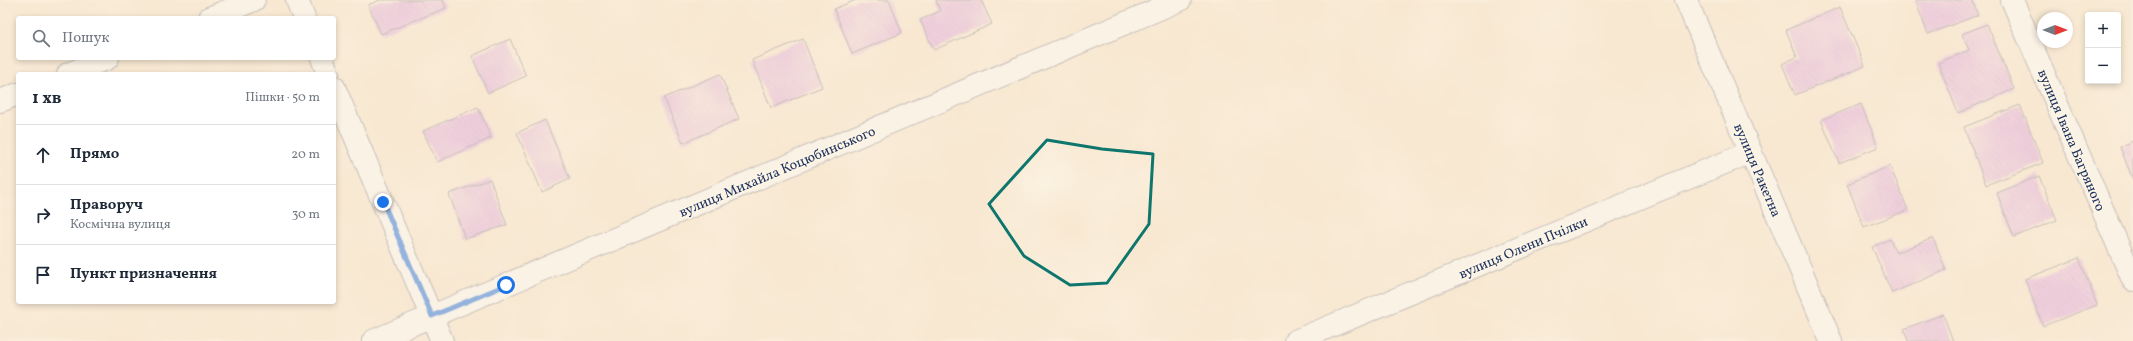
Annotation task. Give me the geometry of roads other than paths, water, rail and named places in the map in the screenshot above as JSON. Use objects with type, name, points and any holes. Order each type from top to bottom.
[{"type":"street","points":[[214,16],[254,0]]},
{"type":"street","points":[[297,0],[303,16]]},
{"type":"street","name":"вулиця Михайла Коцюбинського","points":[[374,341],[1180,0]]},
{"type":"street","name":"вулиця Ракетна","points":[[1686,0],[1831,341]]},
{"type":"street","name":"вулиця Івана Багряного","points":[[2012,0],[2133,280]]},
{"type":"street","points":[[73,72],[103,60]]},
{"type":"street","points":[[323,60],[327,72]]},
{"type":"street","points":[[336,92],[442,341]]},
{"type":"street","points":[[0,101],[16,95]]},
{"type":"street","name":"вулиця Олени Пчілки","points":[[1295,341],[1750,152]]}]
